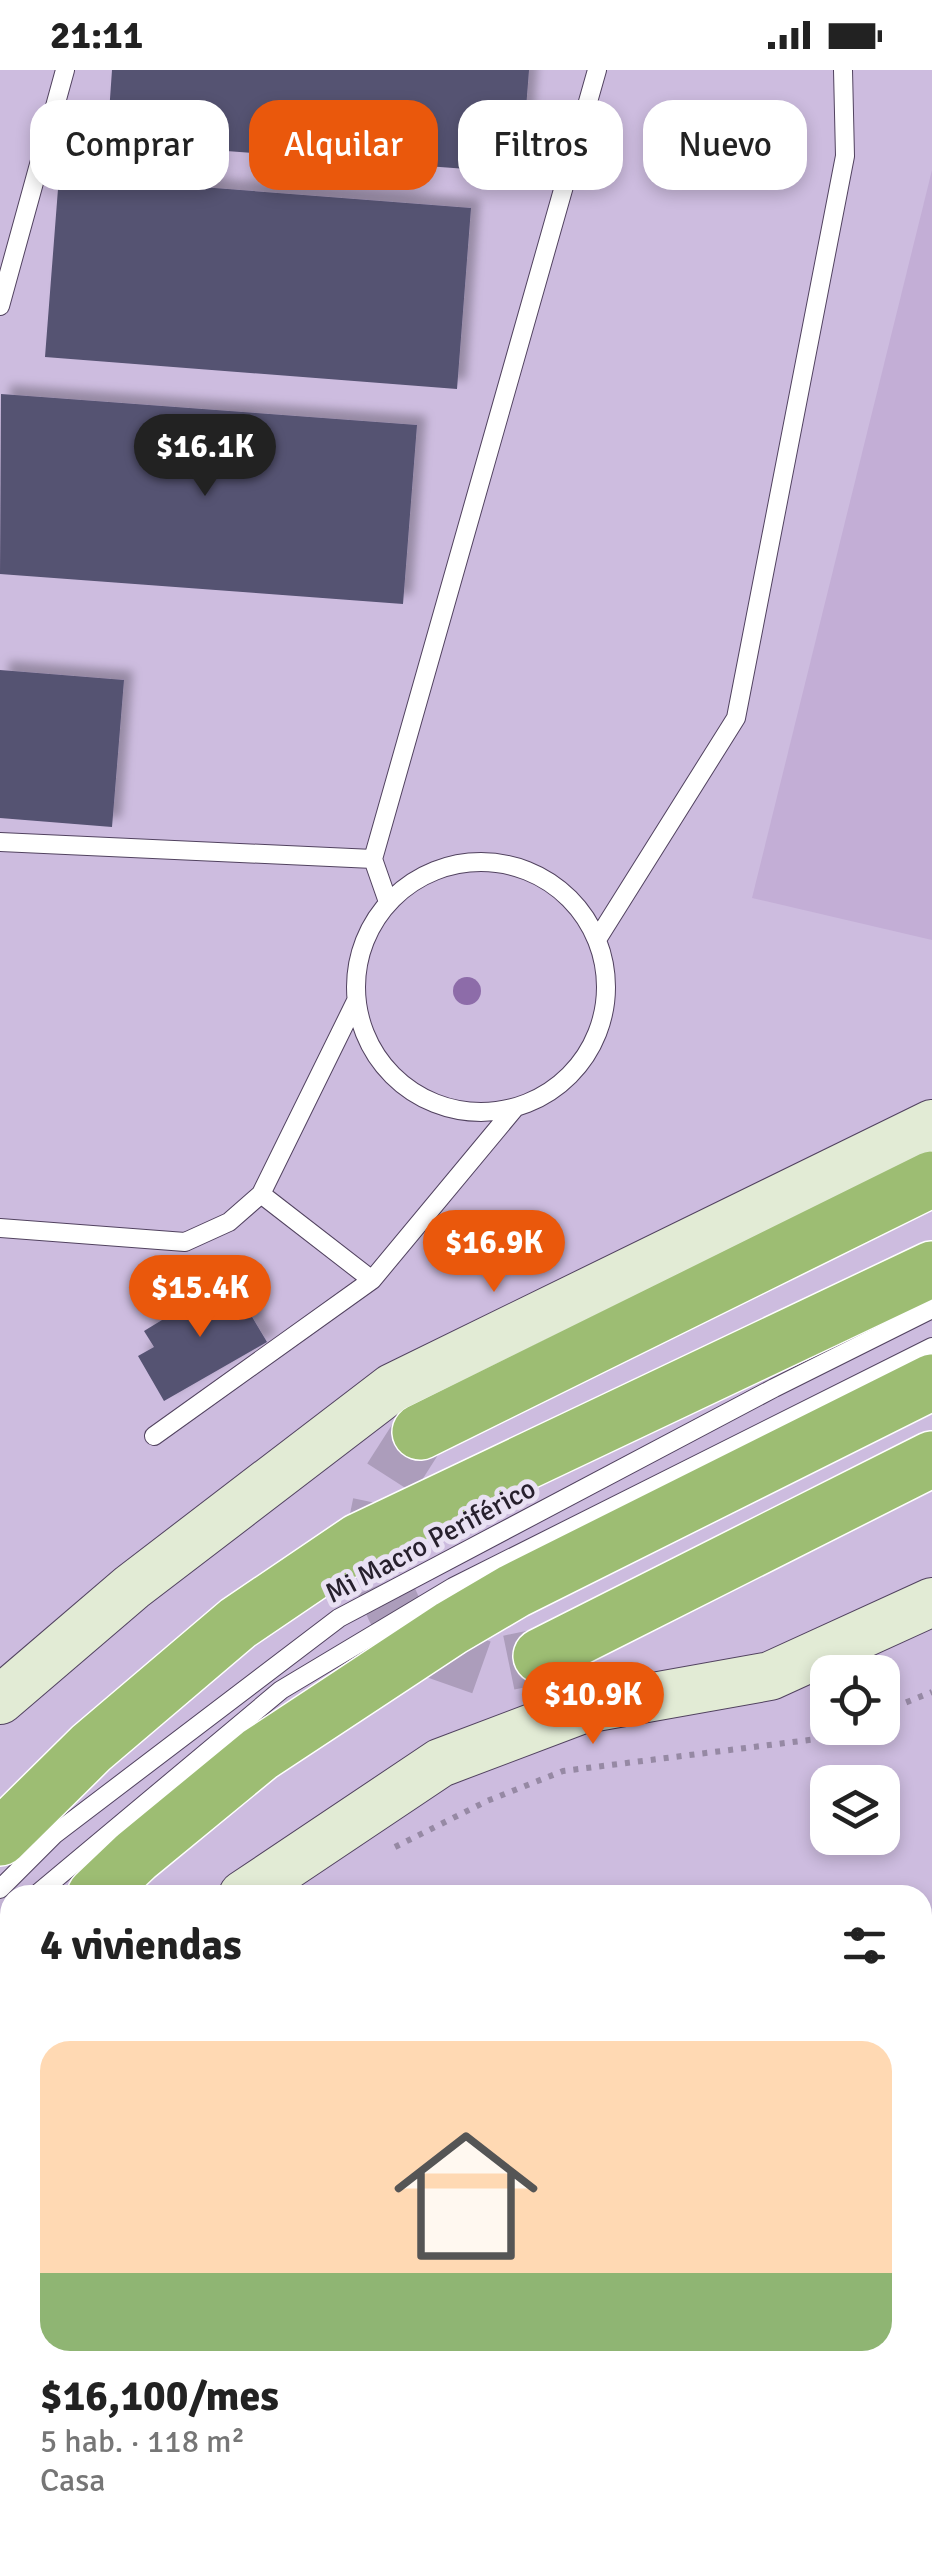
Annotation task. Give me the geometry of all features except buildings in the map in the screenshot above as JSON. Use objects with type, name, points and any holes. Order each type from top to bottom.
[{"type":"highway","points":[[420,1432],[932,1179]]},
{"type":"highway","points":[[0,1838],[91,1748],[238,1623],[358,1540],[932,1269]]},
{"type":"highway","points":[[106,1885],[260,1754],[451,1628],[514,1591],[932,1382]]},
{"type":"highway","points":[[542,1656],[932,1459]]},
{"type":"main road","points":[[0,1700],[132,1587],[392,1388],[932,1124]]},
{"type":"main road","points":[[258,1885],[440,1763],[580,1710],[770,1676],[919,1616]]},
{"type":"lane","points":[[0,306],[65,70]]},
{"type":"lane","points":[[388,902],[373,859],[598,70]]},
{"type":"lane","points":[[598,938],[736,718],[844,156],[843,70]]},
{"type":"lane","points":[[0,842],[373,859]]},
{"type":"lane","points":[[461,863],[503,863],[542,876],[575,902],[598,938],[608,979],[603,1022],[584,1061],[553,1091],[514,1109],[471,1112],[429,1102],[393,1077],[368,1042],[356,1001],[357,965],[368,931],[388,902],[422,876],[461,863]]},
{"type":"lane","points":[[0,1228],[185,1242],[229,1222],[262,1194],[356,1001]]},
{"type":"lane","points":[[154,1436],[372,1280],[514,1109]]},
{"type":"lane","points":[[262,1194],[372,1280]]},
{"type":"lane","name":"Mi Macro Periférico","points":[[4,1885],[56,1834],[339,1618],[932,1309]]},
{"type":"lane","name":"Mi Macro Periférico","points":[[48,1885],[281,1690],[453,1587],[932,1347]]},
{"type":"path","points":[[900,1705],[931,1693]]},
{"type":"path","points":[[384,1855],[487,1801],[563,1771],[810,1739]]},
{"type":"shaded area","points":[[932,170],[932,940],[752,898]]},
{"type":"tunnel","points":[[420,1432],[383,1490],[370,1553],[394,1609],[421,1646],[483,1668],[541,1656]]}]
